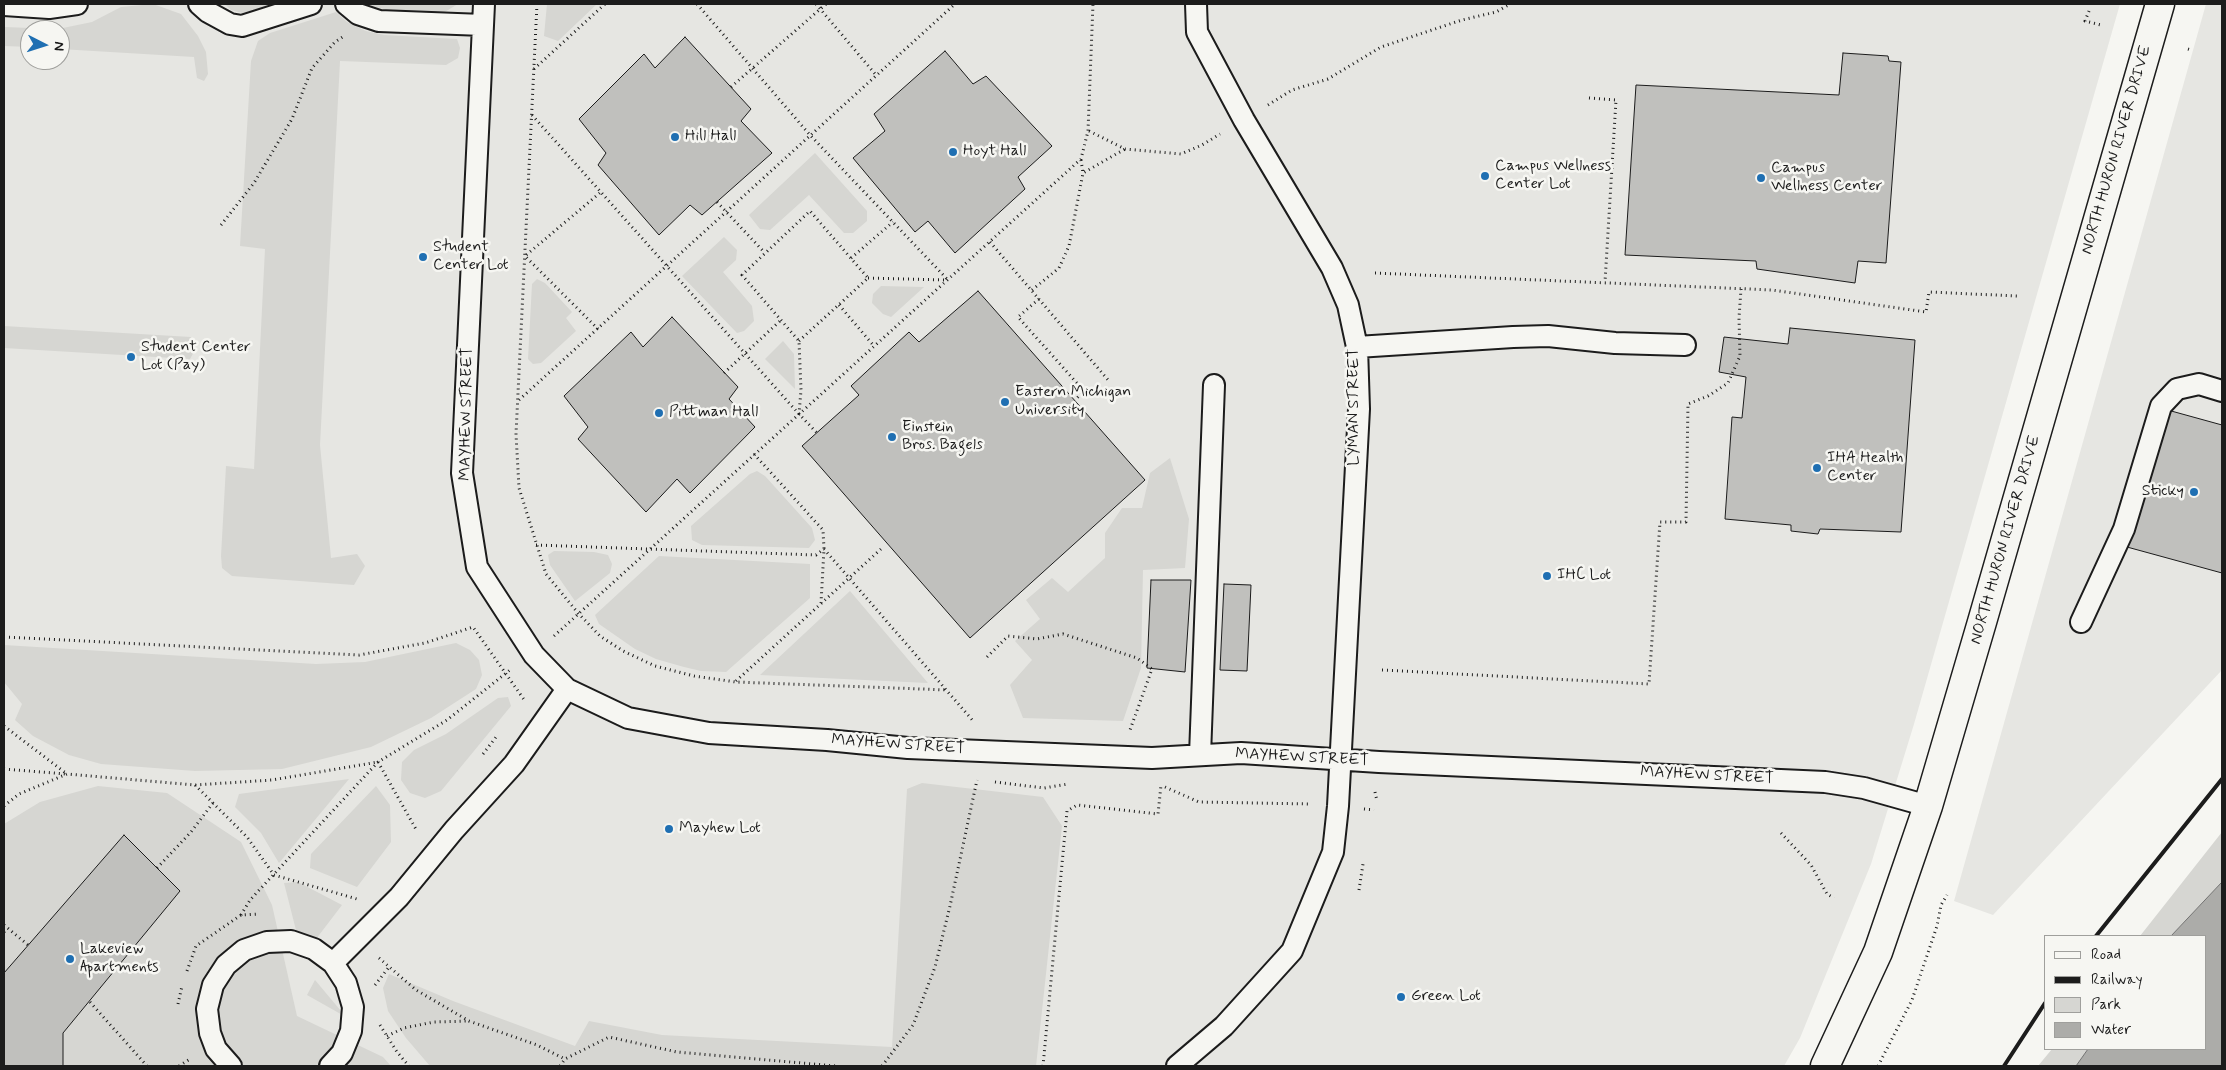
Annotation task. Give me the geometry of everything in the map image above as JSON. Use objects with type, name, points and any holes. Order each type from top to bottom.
[{"type":"main road","name":"NORTH HURON RIVER DRIVE","points":[[1826,1066],[1878,952],[1928,806],[2160,4]]},
{"type":"lane","points":[[4,5],[49,8],[77,4]]},
{"type":"lane","points":[[199,4],[208,12],[230,24],[242,26],[311,4]]},
{"type":"lane","points":[[346,4],[358,14],[379,21],[483,26]]},
{"type":"lane","name":"MAYHEW STREET","points":[[484,4],[462,473],[477,567],[534,655],[568,689],[628,718],[709,733],[827,740],[908,748],[1152,758],[1241,753],[1340,760],[1825,782],[1864,788],[1928,806]]},
{"type":"lane","name":"LYMAN STREET","points":[[1177,1066],[1224,1026],[1292,950],[1333,852],[1340,760],[1359,409],[1357,348],[1348,305],[1332,268],[1244,120],[1196,32],[1196,4]]},
{"type":"lane","points":[[1357,348],[1539,336],[1615,343],[1685,345]]},
{"type":"lane","points":[[2081,622],[2124,529],[2161,406],[2176,389],[2199,384],[2222,391]]},
{"type":"lane","points":[[1200,755],[1214,385]]},
{"type":"lane","points":[[333,963],[399,897],[454,830],[514,764],[568,689]]},
{"type":"lane","points":[[231,1066],[216,1049],[210,1033],[207,1009],[213,986],[226,965],[244,950],[267,942],[291,942],[314,949],[333,963],[346,983],[353,1007],[351,1031],[342,1053],[330,1066]]},
{"type":"path","points":[[537,4],[516,434],[519,488],[546,574],[600,636],[623,651],[655,666],[694,676],[736,682],[948,690]]},
{"type":"path","points":[[534,69],[604,4]]},
{"type":"path","points":[[697,4],[810,135],[948,280]]},
{"type":"path","points":[[816,4],[876,75]]},
{"type":"path","points":[[731,86],[826,4]]},
{"type":"path","points":[[518,401],[955,4]]},
{"type":"path","points":[[1032,290],[1059,268],[1069,246],[1082,173],[1081,159],[1088,131],[1094,4]]},
{"type":"path","points":[[1275,101],[1292,90],[1328,79],[1381,47],[1454,23],[1496,12],[1510,4]]},
{"type":"path","points":[[2088,11],[2085,21],[2101,25]]},
{"type":"path","points":[[222,225],[254,183],[292,119],[312,68],[335,42],[351,31]]},
{"type":"path","points":[[1589,98],[1616,100],[1605,282]]},
{"type":"path","points":[[532,114],[817,433]]},
{"type":"path","points":[[1088,131],[1124,149],[1181,154],[1202,145],[1225,131]]},
{"type":"path","points":[[1082,173],[1124,149]]},
{"type":"path","points":[[241,915],[250,900],[378,762],[446,720],[506,673],[534,655],[578,613],[1081,159]]},
{"type":"path","points":[[525,256],[601,192]]},
{"type":"path","points":[[717,202],[766,253]]},
{"type":"path","points":[[799,414],[802,390],[799,341],[742,275],[810,211],[868,278]]},
{"type":"path","points":[[851,258],[893,222]]},
{"type":"path","points":[[990,242],[1109,381]]},
{"type":"path","points":[[525,256],[598,329]]},
{"type":"path","points":[[1375,273],[1772,290],[1926,312],[1929,292],[2017,296]]},
{"type":"path","points":[[799,341],[868,278],[948,280]]},
{"type":"path","points":[[1382,670],[1649,684],[1660,522],[1686,522],[1688,404],[1708,396],[1728,382],[1740,356],[1739,318],[1741,289]]},
{"type":"path","points":[[1039,299],[1018,317],[1084,391],[1075,400]]},
{"type":"path","points":[[839,305],[874,346]]},
{"type":"path","points":[[724,373],[781,320]]},
{"type":"path","points":[[754,454],[823,530],[824,550],[821,604]]},
{"type":"path","points":[[536,545],[816,555],[824,550]]},
{"type":"path","points":[[736,682],[881,548]]},
{"type":"path","points":[[824,550],[850,577],[974,720],[974,726]]},
{"type":"path","points":[[4,637],[358,656],[425,643],[473,627],[525,701],[519,709]]},
{"type":"path","points":[[987,658],[1008,636],[1037,639],[1063,634],[1137,658],[1152,669],[1130,730]]},
{"type":"path","points":[[4,726],[67,774]]},
{"type":"path","points":[[481,755],[500,732]]},
{"type":"path","points":[[4,769],[195,784],[272,780],[378,762]]},
{"type":"path","points":[[378,762],[418,832],[425,825]]},
{"type":"path","points":[[4,806],[19,794],[67,774]]},
{"type":"path","points":[[972,780],[1044,788],[1073,783]]},
{"type":"path","points":[[882,1066],[913,1025],[935,967],[978,780]]},
{"type":"path","points":[[195,784],[247,837],[274,876],[363,901]]},
{"type":"path","points":[[1154,784],[1161,785],[1199,802],[1315,804]]},
{"type":"path","points":[[1043,1066],[1067,811],[1077,805],[1158,814],[1161,785]]},
{"type":"path","points":[[1375,792],[1377,801]]},
{"type":"path","points":[[157,868],[191,832],[213,803]]},
{"type":"path","points":[[1364,809],[1374,810]]},
{"type":"path","points":[[1781,833],[1810,865],[1827,894],[1834,898]]},
{"type":"path","points":[[1359,890],[1363,864]]},
{"type":"path","points":[[1878,1066],[1912,1000],[1937,926],[1941,905],[1947,895]]},
{"type":"path","points":[[4,932],[5,927],[28,945]]},
{"type":"path","points":[[376,956],[416,990],[469,1021],[537,1045],[565,1059]]},
{"type":"path","points":[[90,1002],[147,1066]]},
{"type":"path","points":[[376,1018],[397,1052],[409,1066]]},
{"type":"path","points":[[387,1036],[404,1028],[427,1023],[469,1021]]},
{"type":"path","points":[[560,1066],[565,1059],[609,1037],[677,1052],[836,1066]]},
{"type":"path","points":[[179,1066],[192,1057]]},
{"type":"shaded area","name":"Eastern Michigan University","points":[[4,4],[2120,4],[1914,724],[1871,864],[1800,1038],[1784,1066],[4,1066]]},
{"type":"shaded area","points":[[2206,4],[2222,4],[2222,670],[1993,915],[1954,901]]},
{"type":"green space","points":[[153,4],[181,14],[198,36],[206,52],[208,74],[204,81],[197,78],[194,57],[70,50],[70,27],[92,22],[121,7]]},
{"type":"green space","points":[[225,4],[278,4],[242,13],[231,10]]},
{"type":"green space","points":[[366,4],[458,4],[443,13],[387,10]]},
{"type":"green space","points":[[547,4],[597,4],[558,41],[544,36]]},
{"type":"green space","points":[[336,12],[347,22],[366,31],[384,35],[457,39],[460,48],[458,58],[446,65],[340,61],[320,445],[331,558],[357,554],[365,566],[354,585],[232,576],[222,568],[221,556],[226,466],[254,469],[265,249],[240,246],[251,61],[258,41],[270,33]]},
{"type":"green space","points":[[4,27],[20,28],[20,47],[4,46]]},
{"type":"green space","points":[[815,153],[867,211],[867,221],[853,233],[844,233],[809,195],[770,230],[760,229],[749,215]]},
{"type":"green space","points":[[724,237],[737,250],[736,260],[723,272],[752,306],[754,321],[744,331],[737,333],[682,276]]},
{"type":"green space","points":[[537,279],[545,283],[572,312],[566,318],[576,331],[541,363],[533,364],[528,359],[532,284]]},
{"type":"green space","points":[[881,286],[924,287],[891,317],[883,314],[872,303],[873,294]]},
{"type":"green space","points":[[4,326],[191,337],[196,348],[190,359],[4,348]]},
{"type":"green space","points":[[783,341],[794,354],[795,389],[765,359]]},
{"type":"green space","points":[[1170,458],[1189,519],[1185,568],[1143,570],[1141,668],[1123,721],[1023,718],[1010,685],[1032,660],[1015,641],[1040,619],[1026,600],[1052,578],[1068,592],[1105,558],[1105,533],[1122,508],[1142,508],[1150,473]]},
{"type":"green space","points":[[757,471],[765,476],[812,528],[815,540],[809,548],[702,545],[692,540],[691,526],[750,474]]},
{"type":"green space","points":[[554,551],[594,552],[608,555],[612,564],[610,573],[575,601],[550,565],[548,555]]},
{"type":"green space","points":[[659,556],[810,564],[810,598],[726,672],[701,671],[684,667],[656,659],[635,649],[599,624],[595,615]]},
{"type":"green space","points":[[850,591],[928,683],[760,675]]},
{"type":"green space","points":[[456,643],[470,650],[479,660],[482,675],[476,689],[431,718],[371,747],[282,769],[195,771],[101,764],[69,755],[33,736],[15,720],[22,704],[4,682],[4,645],[316,664],[365,662]]},
{"type":"green space","points":[[508,697],[511,706],[441,791],[425,798],[410,793],[401,780],[402,762],[414,750],[446,734],[498,698]]},
{"type":"green space","points":[[349,779],[279,863],[261,833],[235,807],[239,794]]},
{"type":"green space","points":[[922,783],[1043,797],[1062,826],[1036,1066],[430,1066],[406,1038],[388,1011],[383,988],[389,974],[453,1001],[575,1046],[589,1021],[662,1035],[892,1047],[907,789]]},
{"type":"green space","points":[[98,786],[167,793],[241,842],[272,905],[297,1016],[383,1057],[391,1066],[4,1066],[4,824],[40,802]]},
{"type":"green space","points":[[376,786],[390,805],[391,842],[357,887],[310,868],[311,854]]},
{"type":"green space","points":[[2222,832],[2222,882],[2172,935],[2141,935]]},
{"type":"green space","points":[[298,882],[342,905],[313,943],[298,938],[284,883]]},
{"type":"green space","points":[[315,980],[346,1017],[307,995]]},
{"type":"green space","points":[[2051,1050],[2087,1050],[2076,1066],[2038,1066]]},
{"type":"water","points":[[2222,882],[2222,1066],[2076,1066],[2087,1050],[2206,1050],[2206,935],[2172,935]]},
{"type":"building","name":"Hill Hall","points":[[685,37],[751,109],[741,121],[772,153],[702,215],[690,205],[659,235],[598,165],[606,153],[579,119],[644,54],[655,68]]},
{"type":"building","name":"Hoyt Hall","points":[[945,51],[973,84],[986,76],[1052,146],[1018,177],[1025,189],[955,253],[928,221],[915,232],[853,158],[885,131],[874,114]]},
{"type":"building","name":"Campus Wellness Center","points":[[1843,53],[1888,56],[1889,61],[1901,62],[1886,263],[1858,261],[1855,283],[1757,269],[1756,261],[1625,255],[1636,85],[1839,95]]},
{"type":"building","points":[[978,291],[1145,480],[970,638],[802,446],[859,395],[851,386],[909,332],[919,342]]},
{"type":"building","name":"Pittman Hall","points":[[672,317],[738,387],[729,399],[755,427],[690,493],[677,479],[646,512],[578,439],[588,427],[564,396],[631,332],[643,347]]},
{"type":"building","name":"IHA Health Center","points":[[1790,328],[1915,340],[1901,532],[1820,529],[1818,534],[1791,531],[1791,525],[1725,519],[1732,417],[1742,418],[1746,377],[1719,372],[1724,337],[1788,344]]},
{"type":"building","points":[[2164,409],[2222,425],[2222,573],[2127,547]]},
{"type":"building","points":[[1151,580],[1191,580],[1185,672],[1147,668]]},
{"type":"building","points":[[1224,584],[1251,585],[1247,671],[1220,670]]},
{"type":"building","name":"Lakeview Apartments","points":[[124,835],[180,891],[63,1033],[63,1066],[4,1066],[4,973]]},
{"type":"railway","points":[[2097,935],[2222,779]]},
{"type":"railway","points":[[2004,1066],[2044,1005]]},
{"type":"place","name":"Hill Hall","points":[[675,137]]},
{"type":"place","name":"Hoyt Hall","points":[[953,152]]},
{"type":"place","name":"Campus Wellness Center Lot","points":[[1485,176]]},
{"type":"place","name":"Campus Wellness Center","points":[[1761,178]]},
{"type":"place","name":"Student Center Lot","points":[[423,257]]},
{"type":"place","name":"Student Center Lot (Pay)","points":[[131,357]]},
{"type":"place","name":"Eastern Michigan University","points":[[1005,402]]},
{"type":"place","name":"Pittman Hall","points":[[659,413]]},
{"type":"place","name":"Einstein Bros. Bagels","points":[[892,437]]},
{"type":"place","name":"IHA Health Center","points":[[1817,468]]},
{"type":"place","name":"Sticky","points":[[2194,492]]},
{"type":"place","name":"IHC Lot","points":[[1547,576]]},
{"type":"place","name":"Mayhew Lot","points":[[669,829]]},
{"type":"place","name":"Lakeview Apartments","points":[[70,959]]},
{"type":"place","name":"Green Lot","points":[[1401,997]]}]
